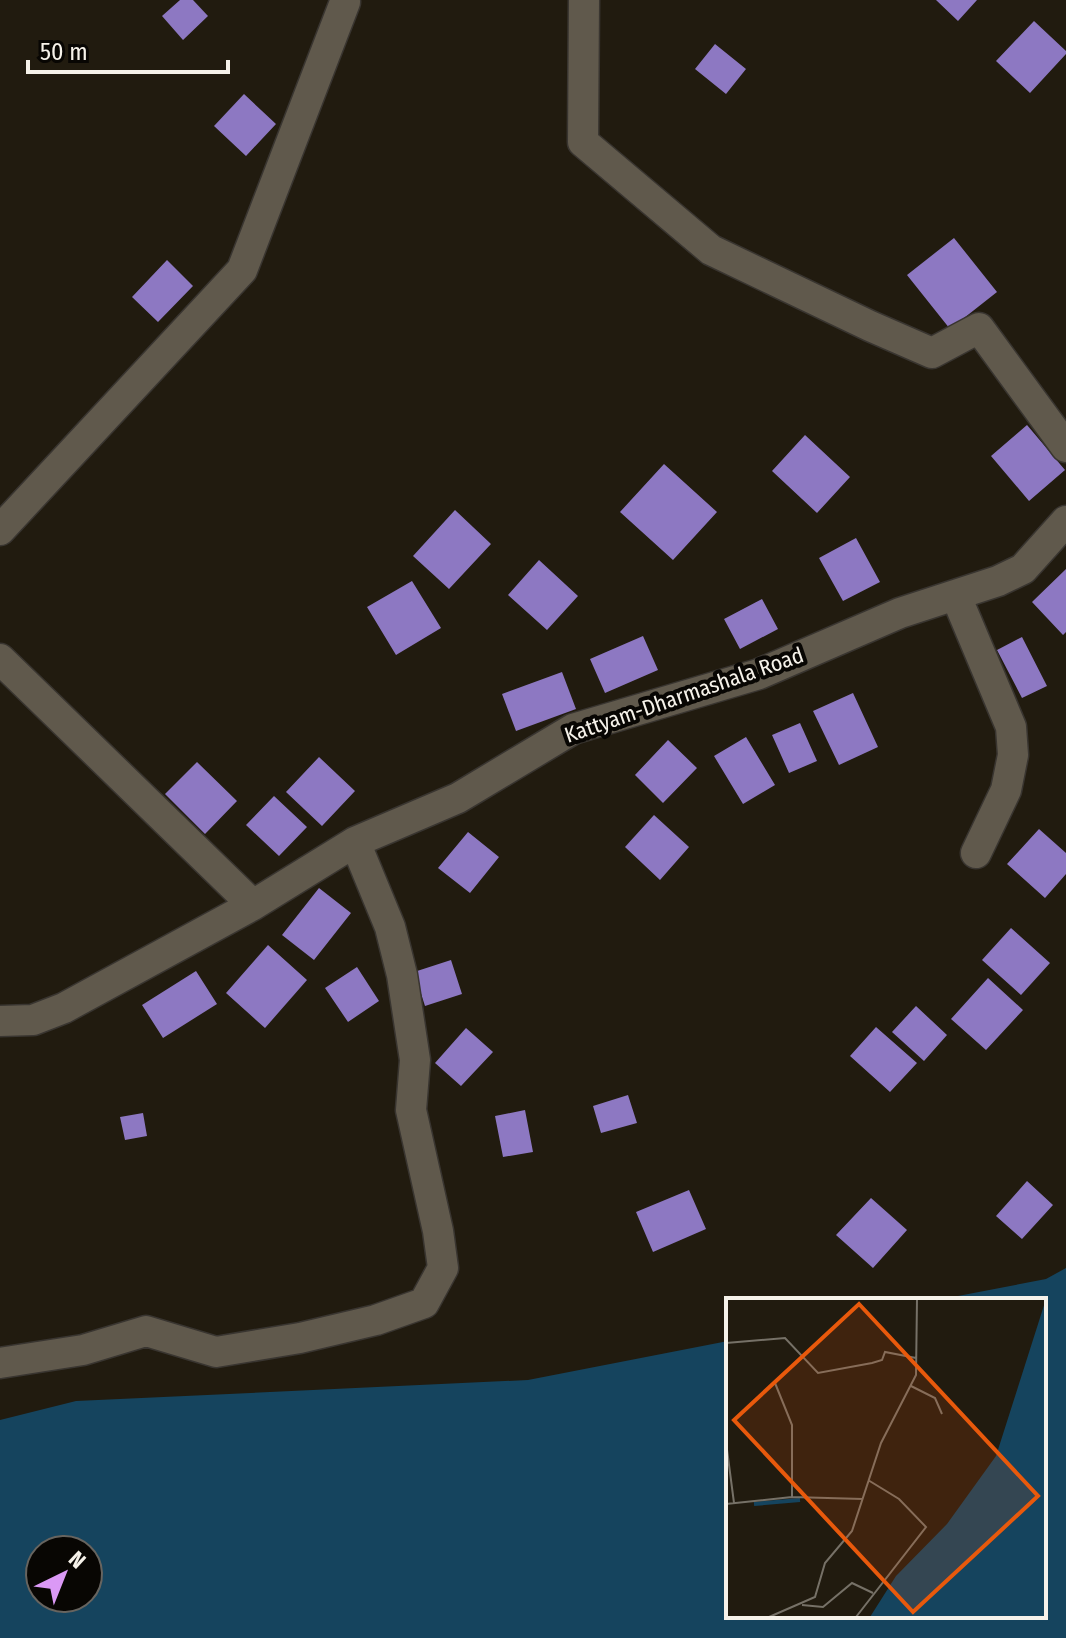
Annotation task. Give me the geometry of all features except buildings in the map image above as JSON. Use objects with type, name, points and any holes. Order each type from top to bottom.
[{"type":"street","points":[[584,0],[583,142],[711,250],[870,326],[932,353],[979,328],[1066,447]]},
{"type":"street","points":[[0,530],[242,270],[345,2]]},
{"type":"street","name":"Kattyam-Dharmashala Road","points":[[0,1021],[33,1020],[64,1008],[253,905],[355,842],[458,798],[573,729],[759,674],[900,613],[998,581],[1023,569],[1066,521]]},
{"type":"street","points":[[956,596],[1011,727],[1013,755],[1006,790],[976,853]]},
{"type":"street","points":[[0,659],[253,905]]},
{"type":"street","points":[[0,1363],[83,1350],[146,1331],[216,1352],[300,1338],[424,1303],[443,1268],[438,1231],[411,1110],[415,1060],[402,975],[390,927],[355,842]]},
{"type":"water","points":[[1066,1268],[1066,1638],[0,1638],[0,1420],[76,1401],[528,1380],[726,1341],[726,1618],[1046,1618],[1046,1298],[947,1298],[1046,1279]]}]
